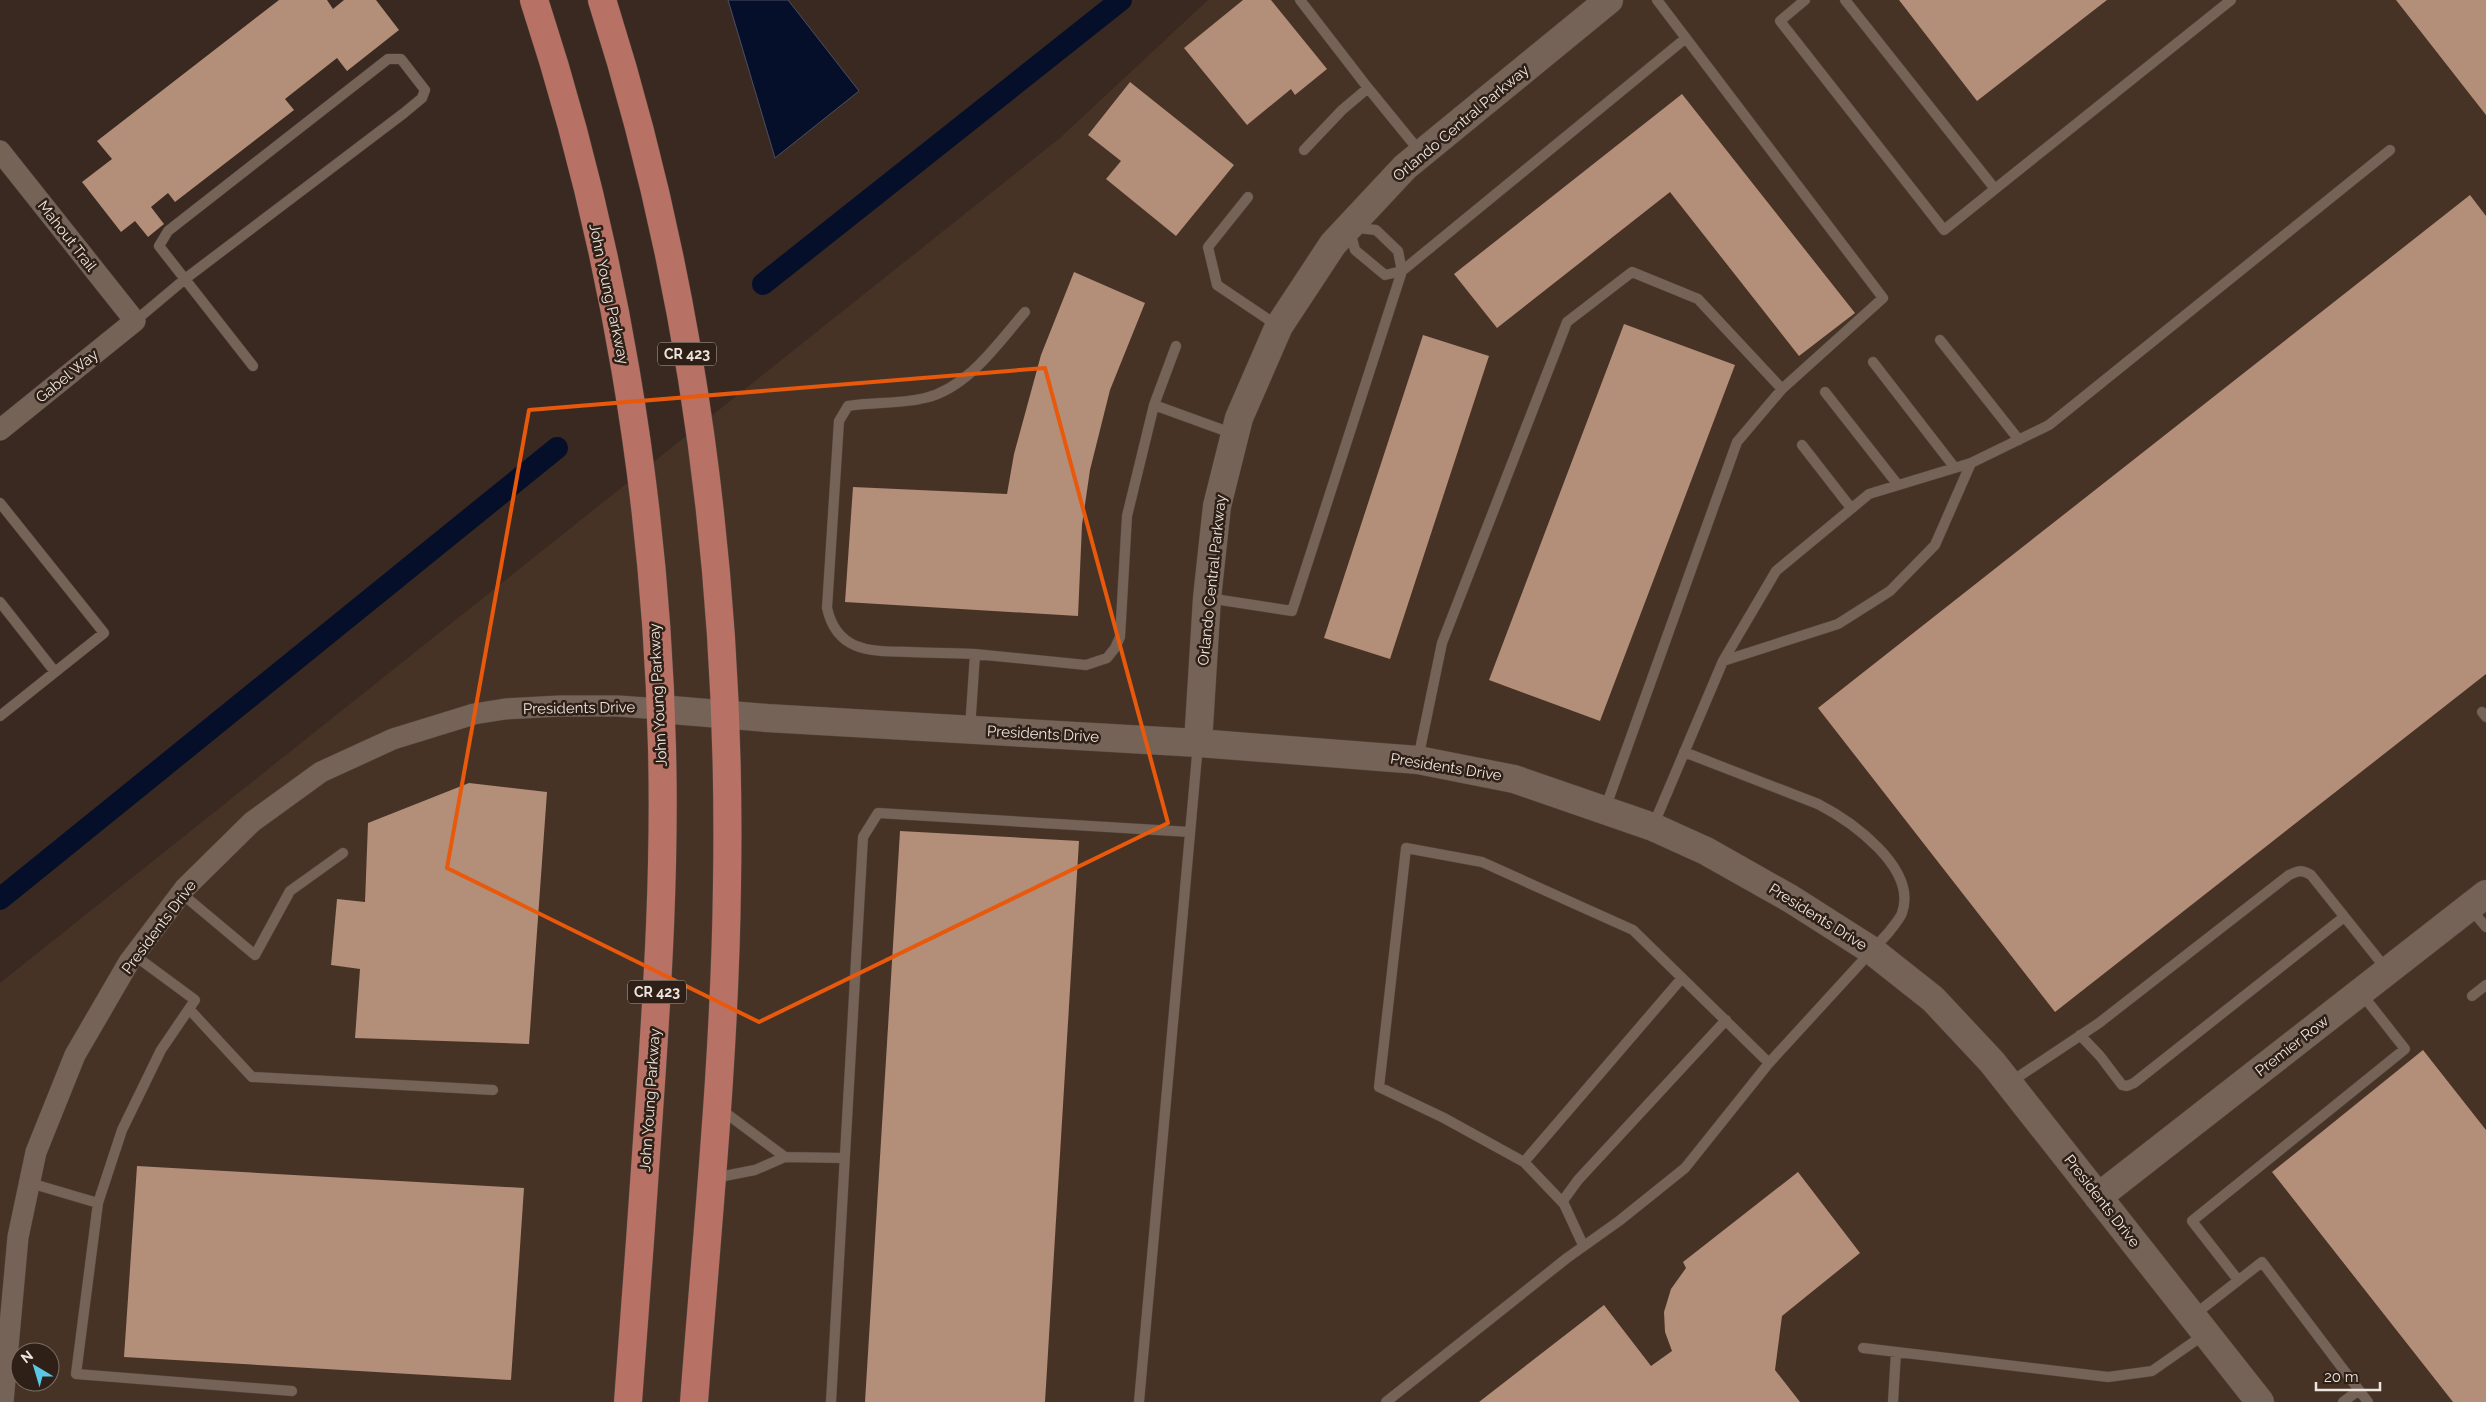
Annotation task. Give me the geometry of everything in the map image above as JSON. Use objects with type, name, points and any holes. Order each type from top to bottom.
[{"type":"highway","name":"John Young Parkway","points":[[534,0],[577,152],[620,345],[646,522],[660,709],[662,854],[659,958],[628,1402]]},
{"type":"highway","name":"CR 423","points":[[602,0],[636,114],[679,307],[710,506],[719,607],[725,716],[727,883],[723,1015],[694,1402]]},
{"type":"street","name":"Orlando Central Parkway","points":[[1198,743],[1207,598],[1217,506],[1239,418],[1279,326],[1333,244],[1405,167],[1609,0]]},
{"type":"street","name":"Mahout Trail","points":[[0,151],[135,322]]},
{"type":"street","name":"Gabel Way","points":[[0,430],[135,322]]},
{"type":"street","name":"Presidents Drive","points":[[3,1402],[6,1294],[36,1152],[75,1055],[134,955],[181,893],[252,822],[321,772],[393,739],[474,714],[505,709],[560,706],[618,706],[725,716],[1198,743],[1418,760],[1514,778],[1653,827],[1706,851],[1774,889],[1871,950],[1933,999],[1992,1062],[2260,1402]]},
{"type":"street","name":"Premier Row","points":[[2098,1197],[2360,992],[2388,971],[2480,910]]},
{"type":"lane","points":[[1300,0],[1422,154]]},
{"type":"lane","points":[[1605,809],[1737,442],[1782,389],[1883,298],[1657,0]]},
{"type":"lane","points":[[1806,0],[1780,21],[1944,230],[2231,0]]},
{"type":"lane","points":[[1844,0],[1995,189]]},
{"type":"lane","points":[[1207,598],[1292,611],[1402,271],[1398,251],[1376,230],[1349,227],[1355,250],[1385,275],[1402,271],[1686,38]]},
{"type":"lane","points":[[135,322],[185,279],[422,98],[425,90],[401,59],[388,59],[168,231],[159,246],[185,279],[253,366]]},
{"type":"lane","points":[[1304,150],[1342,110],[1368,88]]},
{"type":"lane","points":[[1653,827],[1723,660],[1776,570],[1869,494],[1971,463],[2049,425],[2390,150]]},
{"type":"lane","points":[[1248,197],[1208,247],[1217,285],[1279,326]]},
{"type":"lane","points":[[1418,760],[1442,643],[1567,322],[1632,272],[1698,299],[1782,389]]},
{"type":"lane","points":[[1025,312],[976,367],[943,392],[924,398],[848,406],[840,421],[827,608],[829,620],[843,638],[862,649],[975,654],[1086,665],[1107,658],[1116,648],[1120,637],[1126,516],[1154,405],[1176,346]]},
{"type":"lane","points":[[1940,340],[2019,440]]},
{"type":"lane","points":[[1873,362],[1955,468]]},
{"type":"lane","points":[[1825,392],[1898,485]]},
{"type":"lane","points":[[1154,405],[1235,434]]},
{"type":"lane","points":[[1802,445],[1851,508]]},
{"type":"lane","points":[[1723,660],[1838,624],[1890,591],[1936,545],[1971,463]]},
{"type":"lane","points":[[0,503],[104,633],[56,672],[2,710]]},
{"type":"lane","points":[[0,602],[56,672]]},
{"type":"lane","points":[[970,730],[975,654]]},
{"type":"lane","points":[[1139,1402],[1198,743]]},
{"type":"lane","points":[[1386,1402],[1583,1245],[1619,1222],[1685,1168],[1769,1063],[1889,932],[1902,914],[1905,894],[1899,874],[1871,840],[1836,813],[1818,804],[1684,752]]},
{"type":"lane","points":[[831,1402],[862,837],[878,812],[1190,832]]},
{"type":"lane","points":[[1583,1245],[1562,1202],[1524,1162],[1444,1118],[1379,1087],[1406,848],[1482,862],[1633,930],[1769,1063]]},
{"type":"lane","points":[[181,893],[255,955],[290,891],[343,853]]},
{"type":"lane","points":[[2009,1083],[2080,1035],[2289,875],[2304,870],[2311,875],[2388,971]]},
{"type":"lane","points":[[2080,1035],[2100,1056],[2122,1085],[2134,1084],[2344,917]]},
{"type":"lane","points":[[134,955],[195,1000],[161,1050],[122,1130],[98,1203],[76,1374],[292,1391]]},
{"type":"lane","points":[[1524,1162],[1682,978]]},
{"type":"lane","points":[[2472,996],[2486,985]]},
{"type":"lane","points":[[2238,1280],[2192,1221],[2405,1049],[2360,992]]},
{"type":"lane","points":[[189,1009],[252,1077],[493,1090]]},
{"type":"lane","points":[[1562,1202],[1578,1180],[1726,1020]]},
{"type":"lane","points":[[716,1106],[785,1157]]},
{"type":"lane","points":[[711,1178],[755,1170],[785,1157],[844,1158]]},
{"type":"lane","points":[[30,1183],[98,1203]]},
{"type":"lane","points":[[1863,1348],[2108,1377],[2152,1371],[2199,1325],[2238,1280],[2262,1262],[2368,1402]]},
{"type":"lane","points":[[1893,1402],[1896,1352]]},
{"type":"lane","points":[[2343,1402],[2359,1390]]},
{"type":"highlighted area","points":[[1045,368],[1168,823],[759,1022],[447,868],[529,410]]},
{"type":"shaded area","points":[[1208,0],[2486,0],[2486,1402],[0,1402],[0,983],[1060,138]]},
{"type":"water","points":[[728,0],[788,0],[859,91],[775,158]]},
{"type":"building","points":[[279,0],[327,0],[333,9],[344,0],[376,0],[399,30],[347,71],[337,58],[285,99],[294,110],[175,202],[168,193],[151,207],[164,224],[148,237],[135,221],[121,232],[82,182],[112,159],[97,141]]},
{"type":"building","points":[[1243,0],[1271,0],[1327,69],[1295,95],[1291,89],[1247,125],[1184,48]]},
{"type":"building","points":[[1899,0],[2107,0],[1977,101]]},
{"type":"building","points":[[2396,0],[2486,0],[2486,115]]},
{"type":"building","points":[[1130,82],[1234,165],[1176,236],[1106,179],[1121,161],[1088,135]]},
{"type":"building","points":[[1682,94],[1855,313],[1799,356],[1670,192],[1497,328],[1454,274]]},
{"type":"building","points":[[2470,195],[2486,216],[2486,674],[2055,1012],[1818,708]]},
{"type":"building","points":[[1074,272],[1145,303],[1110,390],[1090,470],[1082,525],[1078,616],[845,602],[853,487],[1007,494],[1014,454],[1041,355]]},
{"type":"building","points":[[1624,324],[1735,365],[1600,721],[1489,680]]},
{"type":"building","points":[[1423,335],[1489,356],[1390,659],[1324,638]]},
{"type":"building","points":[[469,783],[547,792],[529,1044],[355,1038],[360,969],[331,965],[337,899],[365,902],[368,823]]},
{"type":"building","points":[[900,831],[1079,841],[1045,1402],[865,1402]]},
{"type":"building","points":[[2423,1050],[2486,1130],[2486,1402],[2453,1402],[2272,1172]]},
{"type":"building","points":[[137,1166],[524,1188],[511,1380],[124,1357]]},
{"type":"building","points":[[1798,1172],[1860,1253],[1782,1316],[1775,1370],[1800,1402],[1479,1402],[1604,1305],[1651,1366],[1672,1351],[1665,1332],[1664,1312],[1671,1289],[1686,1268],[1683,1262]]},
{"type":"waterway","points":[[763,284],[1121,0]]},
{"type":"waterway","points":[[0,899],[557,448]]}]
